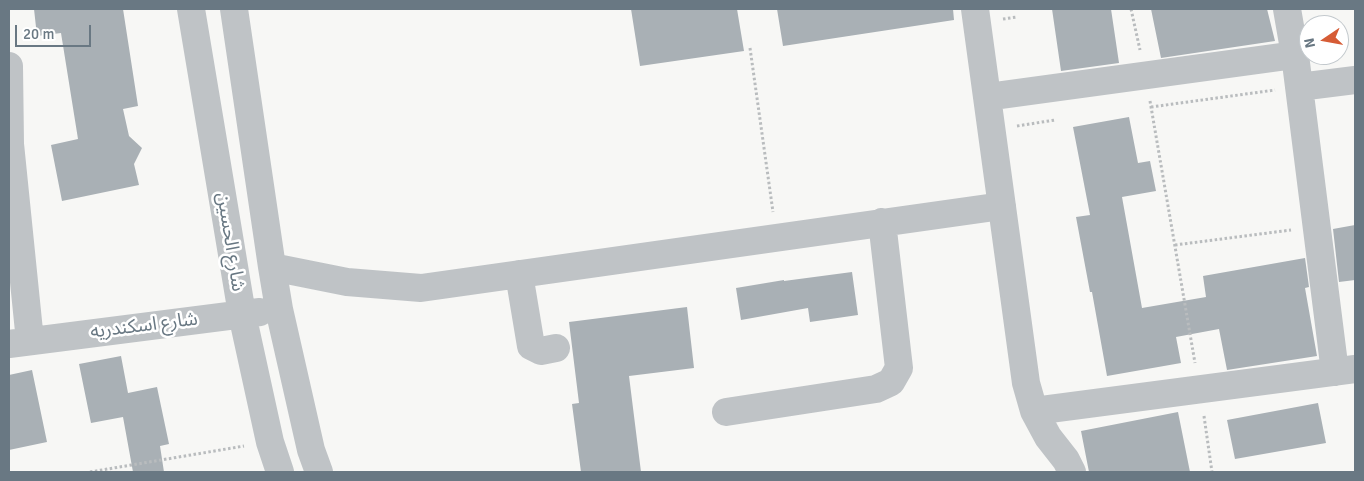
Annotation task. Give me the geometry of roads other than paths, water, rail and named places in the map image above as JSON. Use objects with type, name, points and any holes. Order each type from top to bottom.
[{"type":"street","name":"شارع الحسين","points":[[191,9],[242,314],[270,442],[280,472]]},
{"type":"street","name":"شارع الحسين","points":[[234,9],[279,310],[311,450],[320,472]]},
{"type":"street","points":[[975,9],[1026,383],[1034,412],[1048,438],[1066,460],[1072,472]]},
{"type":"street","points":[[1034,412],[1345,371],[1317,226],[1287,9]]},
{"type":"street","points":[[987,97],[1295,56]]},
{"type":"street","points":[[9,66],[10,144],[19,342]]},
{"type":"street","points":[[1299,87],[1355,80]]},
{"type":"street","points":[[272,267],[347,282],[421,288],[1002,206]]},
{"type":"street","points":[[726,412],[876,389],[891,382],[899,368],[882,222]]},
{"type":"street","points":[[519,274],[531,346],[541,351],[556,348]]},
{"type":"street","name":"شارع اسكندريه","points":[[19,342],[279,310]]}]
